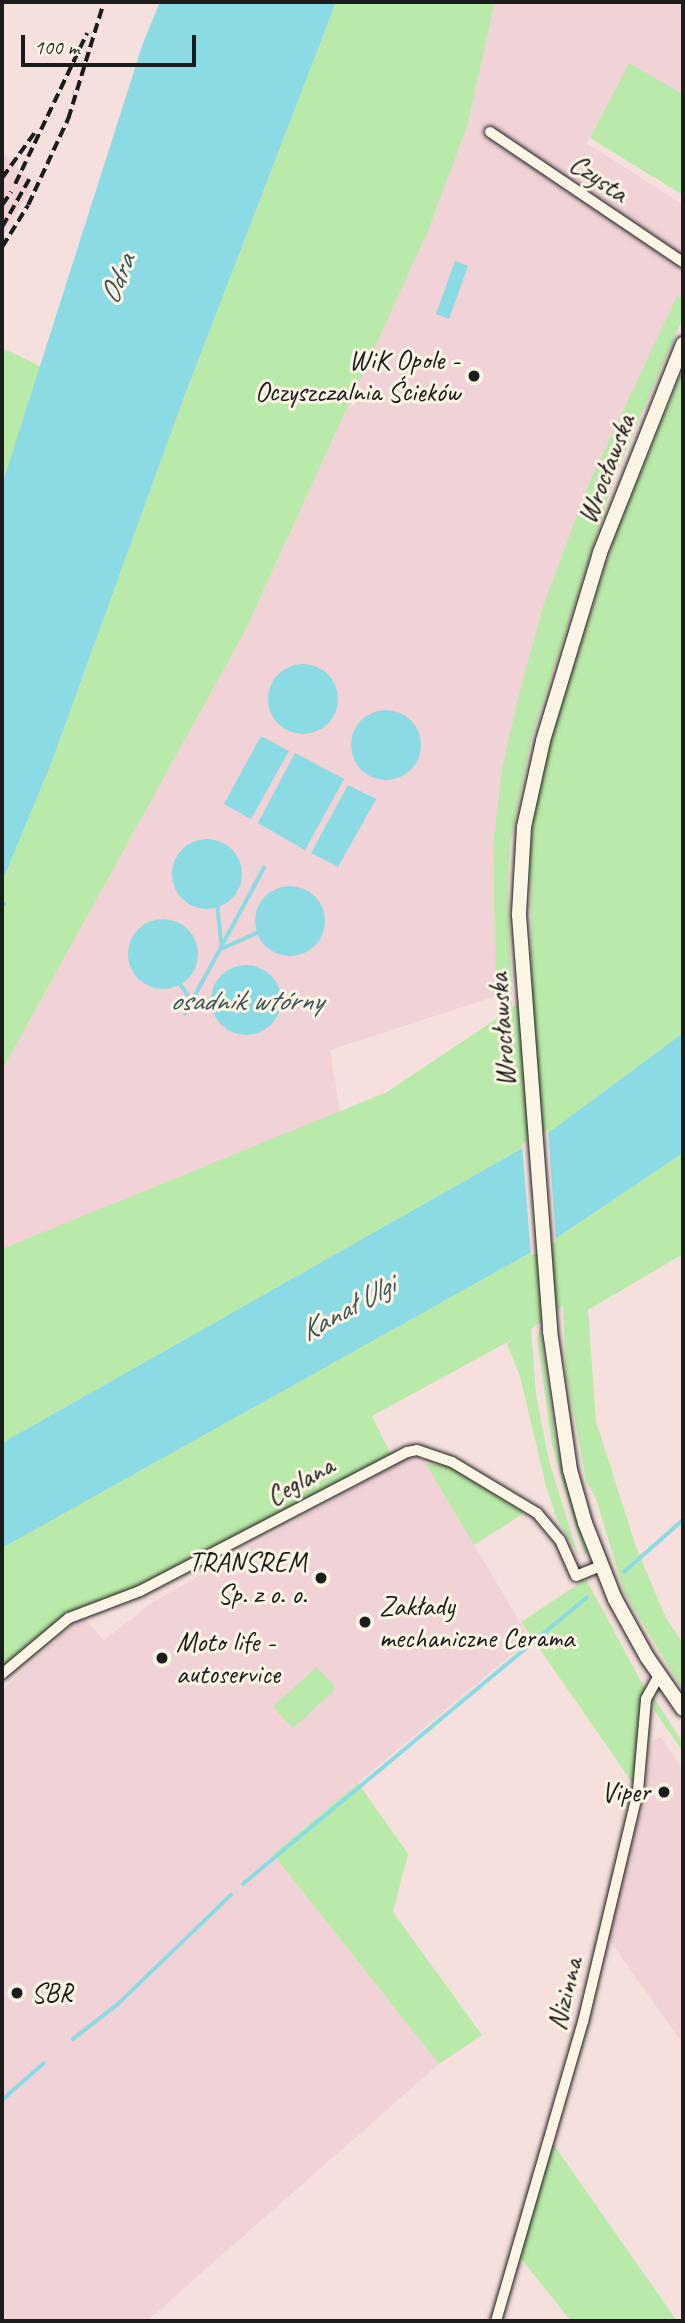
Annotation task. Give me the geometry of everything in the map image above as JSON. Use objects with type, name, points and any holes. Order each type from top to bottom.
[{"type":"main road","name":"Wrocławska","points":[[683,344],[600,553],[532,781],[519,864],[524,999],[548,1315],[570,1470],[601,1566],[659,1676],[683,1709]]},
{"type":"street","name":"Czysta","points":[[490,132],[683,262]]},
{"type":"street","name":"Ceglana","points":[[2,1674],[69,1618],[140,1591],[407,1451],[433,1454],[452,1462],[537,1513],[560,1540],[576,1576],[601,1566]]},
{"type":"street","name":"Nizinna","points":[[496,2321],[583,2022],[638,1791],[646,1699],[659,1676]]},
{"type":"shaded area","points":[[495,2],[683,2],[683,94],[629,64],[587,143],[683,205],[683,292],[589,483],[543,606],[518,698],[502,768],[493,845],[496,996],[330,1050],[340,1113],[2,1249],[2,1070],[248,625],[428,231],[467,127]]},
{"type":"shaded area","points":[[2,152],[33,184],[2,237]]},
{"type":"shaded area","points":[[408,1457],[426,1464],[530,1639],[273,1854],[439,2064],[147,2321],[2,2321],[2,1690],[82,1617],[104,1640],[153,1602]]},
{"type":"shaded area","points":[[661,1737],[683,1770],[683,2044],[604,1932],[634,1823],[643,1813],[651,1742]]},
{"type":"green space","points":[[336,2],[495,2],[467,127],[428,231],[245,631],[2,1070],[2,882],[51,764],[180,408]]},
{"type":"green space","points":[[629,63],[683,94],[683,195],[590,138]]},
{"type":"green space","points":[[677,296],[683,298],[683,317],[615,476],[531,740],[510,844],[508,886],[512,1007],[532,997],[530,855],[535,807],[551,739],[616,534],[683,369],[683,1033],[544,1136],[2,1443],[2,1249],[387,1092],[505,1013],[496,996],[493,845],[502,768],[518,698],[543,606],[589,483]]},
{"type":"green space","points":[[2,348],[42,367],[2,485]]},
{"type":"green space","points":[[683,1153],[683,1254],[588,1310],[596,1421],[636,1547],[666,1618],[683,1643],[683,1690],[625,1594],[596,1499],[586,1480],[566,1372],[563,1306],[531,1329],[536,1395],[549,1461],[578,1554],[557,1519],[546,1486],[520,1376],[507,1344],[515,1338],[372,1416],[392,1457],[140,1591],[84,1611],[2,1677],[2,1548],[555,1239]]},
{"type":"green space","points":[[540,1326],[556,1443],[587,1553],[584,1555],[552,1445],[537,1339]]},
{"type":"green space","points":[[426,1464],[447,1465],[524,1513],[474,1545]]},
{"type":"green space","points":[[586,1579],[644,1687],[638,1791],[521,1622]]},
{"type":"green space","points":[[316,1667],[334,1685],[333,1692],[293,1728],[273,1707]]},
{"type":"green space","points":[[653,1696],[683,1743],[683,1752],[654,1710]]},
{"type":"green space","points":[[358,1783],[408,1854],[393,1912],[482,2035],[439,2064],[273,1854]]},
{"type":"green space","points":[[549,2138],[677,2321],[571,2321],[518,2255]]},
{"type":"water","name":"Odra","points":[[160,2],[336,2],[180,408],[51,764],[2,882],[2,485],[143,43]]},
{"type":"water","points":[[455,261],[468,266],[449,319],[436,314]]},
{"type":"water","points":[[310,664],[323,670],[332,679],[336,685],[336,713],[328,724],[317,732],[296,734],[278,724],[270,713],[268,692],[278,674],[289,666]]},
{"type":"water","points":[[393,710],[406,716],[415,725],[419,731],[419,759],[411,770],[400,778],[379,780],[361,770],[353,759],[351,738],[361,720],[372,712]]},
{"type":"water","points":[[261,736],[289,751],[251,819],[224,804]]},
{"type":"water","points":[[295,753],[344,779],[305,850],[258,823]]},
{"type":"water","points":[[348,785],[376,799],[338,867],[311,853]]},
{"type":"water","name":"osadnik wtórny","points":[[214,839],[227,845],[236,854],[240,860],[240,888],[232,899],[221,907],[200,909],[182,899],[174,888],[172,867],[182,849],[193,841]]},
{"type":"water","name":"osadnik wtórny","points":[[297,886],[310,892],[319,901],[323,907],[323,935],[315,946],[304,954],[283,956],[265,946],[257,935],[255,914],[265,896],[276,888]]},
{"type":"water","name":"osadnik wtórny","points":[[170,919],[183,925],[192,934],[196,940],[196,968],[188,979],[177,987],[156,989],[138,979],[130,968],[128,947],[138,929],[149,921]]},
{"type":"water","name":"osadnik wtórny","points":[[253,965],[266,971],[275,980],[279,986],[279,1014],[271,1025],[260,1033],[239,1035],[221,1025],[213,1014],[211,993],[221,975],[232,967]]},
{"type":"water","name":"Kanał Ulgi","points":[[683,1033],[683,1153],[555,1239],[2,1548],[2,1443],[544,1136]]},
{"type":"pier","points":[[548,1129],[556,1242],[531,1256],[522,1144]]},
{"type":"waterway","points":[[185,1014],[264,868]]},
{"type":"waterway","points":[[218,908],[222,944]]},
{"type":"waterway","points":[[221,949],[257,933]]},
{"type":"waterway","points":[[181,985],[192,1001],[211,1000]]},
{"type":"waterway","points":[[624,1572],[683,1520]]},
{"type":"waterway","points":[[243,1884],[586,1598]]},
{"type":"waterway","points":[[73,2039],[117,2005],[231,1895]]},
{"type":"waterway","points":[[2,2100],[43,2064]]},
{"type":"railway","points":[[2,247],[28,205],[68,119],[102,8]]},
{"type":"railway","points":[[15,184],[87,33]]},
{"type":"railway","points":[[2,178],[35,132]]},
{"type":"railway","points":[[2,227],[31,176]]},
{"type":"railway","points":[[2,205],[11,192]]},
{"type":"place","name":"WiK Opole - Oczyszczalnia Ścieków","points":[[474,376]]},
{"type":"place","name":"TRANSREM Sp. z o. o.","points":[[321,1578]]},
{"type":"place","name":"Zakłady mechaniczne Cerama","points":[[365,1622]]},
{"type":"place","name":"Moto life - autoservice","points":[[162,1658]]},
{"type":"place","name":"Viper","points":[[664,1792]]},
{"type":"place","name":"SBR","points":[[17,1993]]}]
